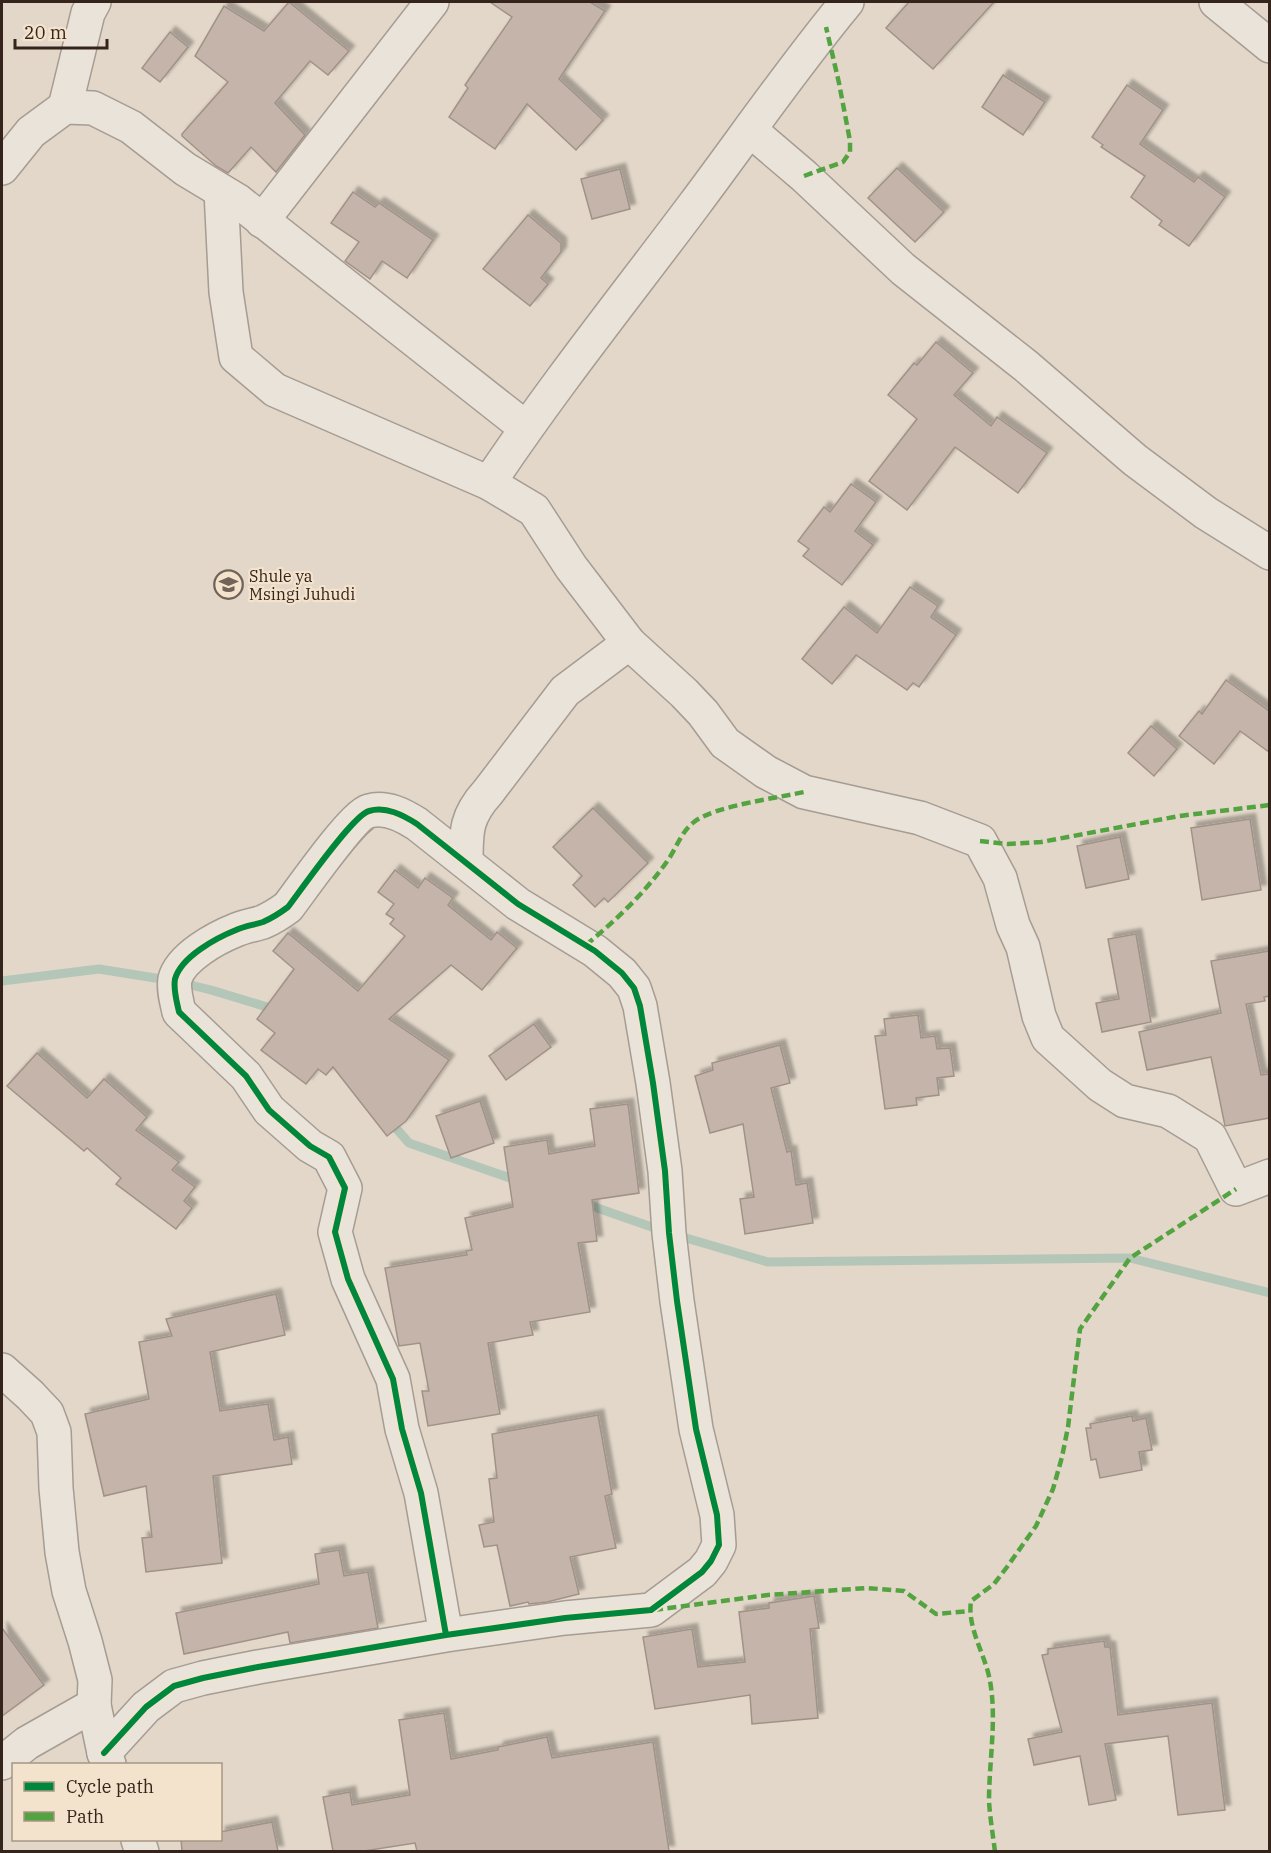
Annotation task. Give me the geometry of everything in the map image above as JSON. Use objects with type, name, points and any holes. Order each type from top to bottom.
[{"type":"street","points":[[65,107],[88,14],[94,2]]},
{"type":"street","points":[[262,221],[432,2]]},
{"type":"street","points":[[489,483],[526,428],[847,2]]},
{"type":"street","points":[[1216,2],[1268,42]]},
{"type":"street","points":[[2,168],[31,132],[65,107],[93,108],[131,127],[185,169],[238,201],[526,428]]},
{"type":"street","points":[[750,130],[804,176],[903,269],[1026,366],[1135,460],[1206,513],[1269,553]]},
{"type":"street","points":[[220,192],[226,292],[236,357],[275,390],[489,483],[534,510],[571,567],[629,643],[684,693],[725,742],[766,772],[804,792],[920,818],[980,842],[1000,878],[1013,926],[1023,947],[1039,1016],[1048,1038],[1100,1085],[1125,1101],[1168,1111],[1210,1137],[1236,1189],[1269,1176]]},
{"type":"street","points":[[466,862],[466,831],[475,806],[565,691],[629,643]]},
{"type":"street","points":[[417,824],[440,819],[475,806]]},
{"type":"street","points":[[106,1759],[146,1707],[174,1686],[258,1667],[446,1635],[565,1618],[651,1610],[702,1572],[711,1561],[718,1545],[717,1515],[696,1429],[677,1301],[665,1171],[653,1083],[640,1006],[634,988],[622,973],[595,951],[518,904],[417,824],[400,814],[379,810],[366,812],[352,823],[288,907],[264,922],[236,930],[195,953],[179,970],[174,981],[179,1012],[246,1076],[269,1110],[310,1146],[329,1156],[345,1188],[335,1232],[348,1279],[393,1379],[402,1429],[421,1493],[446,1635]]},
{"type":"street","points":[[2,1370],[47,1413],[54,1432],[62,1552],[69,1591],[95,1680],[94,1706],[106,1759]]},
{"type":"street","points":[[2,1763],[27,1743],[94,1706]]},
{"type":"building","points":[[289,2],[349,51],[328,75],[310,61],[275,103],[305,135],[276,172],[251,147],[228,173],[216,166],[182,136],[228,82],[195,56],[224,6],[264,31]]},
{"type":"building","points":[[490,2],[590,2],[605,11],[559,79],[603,120],[576,150],[527,104],[495,149],[449,117],[468,88],[465,85],[512,17]]},
{"type":"building","points":[[909,2],[994,2],[933,69],[886,28]]},
{"type":"building","points":[[170,32],[188,47],[160,82],[142,68]]},
{"type":"building","points":[[1003,75],[1045,102],[1023,135],[982,107]]},
{"type":"building","points":[[1127,85],[1163,110],[1140,144],[1194,182],[1198,177],[1225,197],[1189,246],[1159,225],[1162,221],[1131,197],[1145,176],[1101,147],[1103,145],[1092,137]]},
{"type":"building","points":[[897,168],[944,212],[915,242],[868,198]]},
{"type":"building","points":[[620,169],[630,209],[592,219],[581,179]]},
{"type":"building","points":[[353,192],[375,207],[379,203],[433,240],[407,278],[382,261],[370,279],[345,261],[359,242],[331,223]]},
{"type":"building","points":[[528,215],[561,243],[561,252],[541,278],[548,284],[530,306],[483,269]]},
{"type":"building","points":[[936,342],[973,373],[954,395],[991,426],[997,417],[1047,453],[1018,493],[955,447],[907,510],[869,481],[917,419],[888,395],[914,363],[917,365]]},
{"type":"building","points":[[851,484],[876,502],[855,531],[873,545],[842,585],[803,556],[809,549],[798,541],[824,507],[830,512]]},
{"type":"building","points":[[910,587],[938,606],[931,617],[956,635],[919,687],[913,683],[907,690],[856,655],[832,684],[802,659],[844,607],[877,633]]},
{"type":"building","points":[[1226,680],[1269,711],[1269,752],[1240,731],[1214,764],[1179,736],[1199,711],[1202,714]]},
{"type":"building","points":[[1151,726],[1177,749],[1154,776],[1128,753]]},
{"type":"building","points":[[593,808],[648,863],[608,902],[604,898],[595,907],[573,885],[582,876],[553,847]]},
{"type":"building","points":[[1250,819],[1261,890],[1202,900],[1191,828]]},
{"type":"building","points":[[1120,837],[1129,879],[1086,888],[1077,846]]},
{"type":"building","points":[[395,870],[418,888],[425,878],[453,898],[448,905],[491,940],[497,932],[517,948],[482,990],[451,965],[389,1019],[449,1060],[406,1121],[387,1136],[333,1067],[326,1075],[318,1069],[306,1084],[261,1050],[275,1033],[257,1019],[294,969],[273,951],[288,933],[358,991],[405,936],[390,924],[394,919],[386,914],[394,904],[378,892]]},
{"type":"building","points":[[1136,934],[1151,1022],[1102,1032],[1096,1003],[1119,999],[1108,939]]},
{"type":"building","points":[[1269,951],[1269,996],[1264,997],[1265,1001],[1246,1004],[1261,1075],[1269,1074],[1269,1118],[1225,1126],[1211,1057],[1147,1070],[1139,1032],[1221,1013],[1211,961]]},
{"type":"building","points":[[918,1015],[921,1038],[935,1036],[937,1049],[950,1048],[954,1076],[937,1078],[939,1095],[916,1098],[917,1105],[885,1109],[875,1036],[886,1035],[884,1019]]},
{"type":"building","points":[[534,1024],[551,1047],[506,1080],[489,1056]]},
{"type":"building","points":[[780,1045],[790,1083],[771,1088],[787,1152],[791,1151],[796,1185],[807,1183],[813,1223],[745,1234],[740,1199],[754,1197],[743,1124],[710,1133],[695,1076],[713,1070],[712,1063]]},
{"type":"building","points":[[37,1053],[87,1098],[104,1079],[147,1117],[136,1130],[179,1162],[172,1170],[195,1187],[184,1201],[192,1208],[176,1229],[116,1184],[121,1178],[87,1148],[84,1151],[7,1086]]},
{"type":"building","points":[[480,1101],[494,1143],[451,1158],[436,1116]]},
{"type":"building","points":[[628,1104],[639,1193],[592,1200],[597,1241],[578,1243],[590,1312],[530,1322],[533,1335],[488,1343],[500,1414],[428,1426],[422,1391],[429,1391],[420,1343],[399,1346],[385,1268],[467,1255],[466,1251],[472,1250],[465,1218],[513,1207],[504,1147],[547,1140],[549,1154],[595,1146],[590,1109]]},
{"type":"building","points":[[276,1294],[285,1335],[210,1352],[220,1411],[268,1404],[274,1440],[288,1437],[292,1464],[213,1476],[222,1563],[146,1572],[142,1538],[152,1537],[146,1486],[104,1496],[85,1414],[149,1399],[139,1342],[172,1336],[166,1319]]},
{"type":"building","points":[[598,1415],[612,1494],[605,1496],[616,1548],[570,1557],[579,1594],[547,1602],[529,1604],[528,1602],[510,1606],[497,1545],[484,1547],[479,1525],[494,1522],[489,1479],[497,1478],[492,1434]]},
{"type":"building","points":[[1132,1416],[1133,1421],[1146,1418],[1152,1450],[1139,1452],[1142,1470],[1100,1478],[1096,1459],[1091,1460],[1086,1428],[1091,1428],[1090,1424]]},
{"type":"building","points":[[339,1550],[344,1576],[368,1572],[378,1628],[290,1643],[288,1632],[184,1654],[176,1613],[319,1584],[315,1554]]},
{"type":"building","points":[[814,1596],[819,1628],[810,1629],[818,1718],[752,1724],[750,1695],[655,1709],[643,1637],[692,1629],[698,1667],[745,1662],[739,1612],[769,1608],[769,1603]]},
{"type":"building","points":[[2,1628],[44,1685],[2,1716]]},
{"type":"building","points":[[1104,1641],[1105,1647],[1110,1647],[1118,1715],[1212,1703],[1225,1810],[1178,1815],[1168,1736],[1105,1744],[1116,1800],[1089,1805],[1080,1756],[1034,1765],[1028,1739],[1062,1732],[1042,1655],[1048,1654],[1048,1649]]},
{"type":"building","points":[[444,1713],[451,1759],[547,1737],[552,1758],[653,1742],[669,1851],[417,1851],[415,1843],[364,1851],[333,1851],[323,1797],[350,1792],[352,1805],[410,1795],[399,1720]]},
{"type":"building","points":[[272,1822],[278,1851],[182,1851],[181,1841],[222,1841],[222,1832]]},
{"type":"waterway","points":[[2,981],[99,969],[174,981],[277,1010]]},
{"type":"waterway","points":[[388,1119],[409,1143],[519,1181]]},
{"type":"waterway","points":[[583,1203],[669,1233],[768,1262],[1130,1258],[1270,1293]]},
{"type":"marked path","points":[[804,176],[843,162],[850,152],[839,83],[826,27]]},
{"type":"marked path","points":[[586,945],[650,884],[686,830],[694,822],[703,816],[730,807],[804,792]]},
{"type":"marked path","points":[[980,841],[1008,844],[1041,842],[1179,816],[1270,805]]},
{"type":"marked path","points":[[995,1852],[989,1801],[993,1726],[992,1696],[988,1671],[974,1631],[970,1611],[971,1601],[994,1584],[1007,1567],[1036,1526],[1053,1489],[1068,1427],[1080,1329],[1130,1258],[1236,1189]]},
{"type":"marked path","points":[[654,1610],[768,1595],[867,1588],[904,1591],[936,1614],[969,1611]]},
{"type":"cycle path","points":[[104,1753],[146,1707],[174,1686],[258,1667],[446,1635],[565,1618],[651,1610],[702,1572],[719,1545],[717,1515],[696,1429],[677,1301],[665,1171],[653,1083],[640,1006],[634,988],[622,973],[595,951],[518,904],[417,824],[394,812],[375,810],[369,811],[351,825],[288,907],[263,922],[219,938],[200,949],[184,963],[175,979],[175,992],[179,1012],[246,1076],[269,1110],[310,1146],[329,1157],[345,1188],[335,1232],[348,1279],[393,1379],[402,1429],[421,1493],[446,1635]]},
{"type":"place","name":"Shule ya Msingi Juhudi","points":[[228,585]]}]
